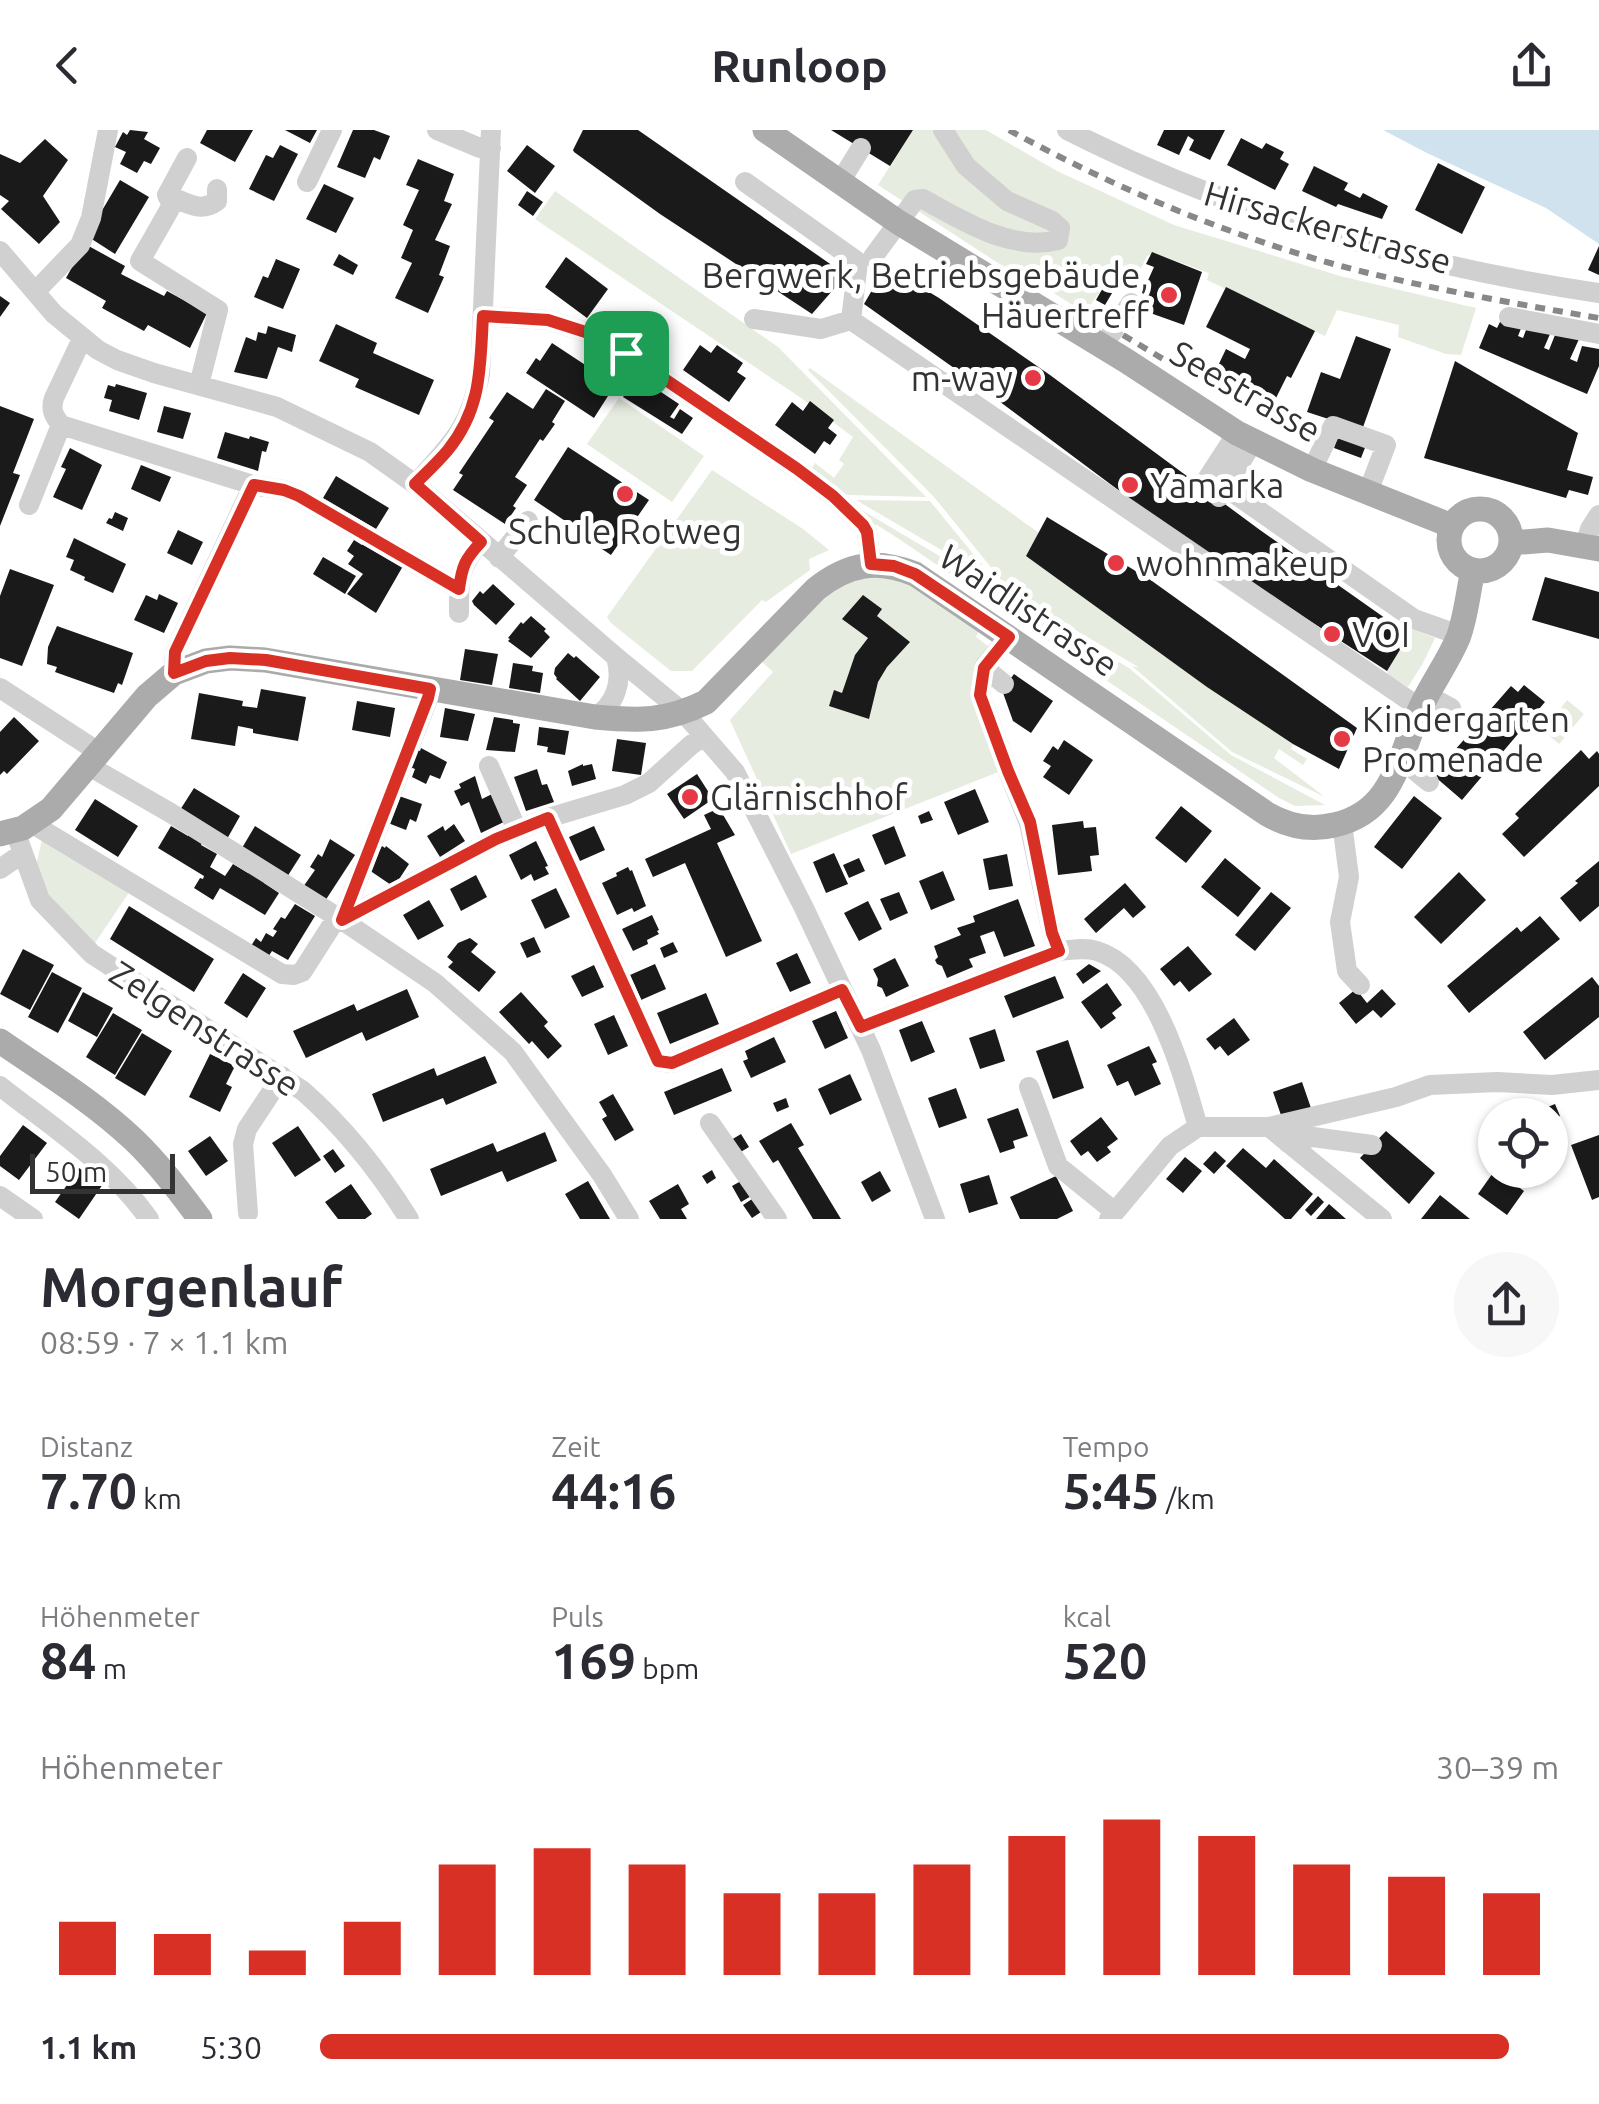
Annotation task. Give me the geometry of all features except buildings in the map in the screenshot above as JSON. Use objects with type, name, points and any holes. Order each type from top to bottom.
[{"type":"main road","name":"Seestrasse","points":[[765,130],[898,222],[1245,438],[1312,470],[1452,526]]},
{"type":"main road","points":[[1484,508],[1501,516],[1511,542],[1498,565],[1482,571],[1464,566],[1452,553],[1449,536],[1464,512],[1484,508]]},
{"type":"main road","points":[[1511,542],[1548,540],[1592,547]]},
{"type":"main road","name":"Waidlistrasse","points":[[871,564],[894,566],[915,574],[1267,814],[1303,827],[1342,823]]},
{"type":"main road","points":[[17,835],[52,809],[147,696],[174,673],[206,661],[266,660],[595,717],[645,720],[684,712],[706,702],[828,579],[856,566],[871,564]]},
{"type":"main road","points":[[1342,823],[1364,813],[1381,797],[1402,759],[1424,701],[1459,635],[1473,570]]},
{"type":"main road","points":[[0,1041],[94,1106],[133,1139],[172,1180],[200,1219]]},
{"type":"street","points":[[35,292],[80,245],[91,218],[108,130]]},
{"type":"street","points":[[307,182],[332,130]]},
{"type":"street","points":[[851,320],[866,260],[915,200],[972,226],[1018,241],[1042,244],[1058,240],[1060,228],[1052,220],[1007,201],[966,166],[943,130]]},
{"type":"street","name":"Hirsackerstrasse","points":[[1066,130],[1163,176],[1271,217],[1403,253],[1599,293]]},
{"type":"street","points":[[439,131],[480,148],[491,139]]},
{"type":"street","points":[[415,484],[456,438],[475,401],[480,374],[491,139]]},
{"type":"street","points":[[840,182],[860,148]]},
{"type":"street","points":[[172,205],[167,195],[187,158]]},
{"type":"street","points":[[745,182],[866,260]]},
{"type":"street","points":[[199,385],[218,310],[140,261],[172,205],[179,200],[208,208],[217,201],[217,189]]},
{"type":"street","points":[[0,250],[82,339],[116,360],[277,407],[370,452],[415,484],[684,712],[743,786],[861,1027],[935,1219]]},
{"type":"street","points":[[1111,334],[1131,303]]},
{"type":"street","points":[[483,316],[548,320],[598,336],[642,364],[833,496],[867,532],[871,564]]},
{"type":"street","points":[[1509,317],[1599,334]]},
{"type":"street","points":[[754,320],[821,329],[851,320]]},
{"type":"street","points":[[851,320],[1424,701],[1451,708]]},
{"type":"street","points":[[82,339],[52,406],[61,425],[299,496],[459,589]]},
{"type":"street","points":[[29,505],[61,425]]},
{"type":"street","points":[[1312,470],[1333,426],[1386,445],[1368,492]]},
{"type":"street","points":[[1245,438],[1215,491],[1414,620],[1459,635]]},
{"type":"street","points":[[174,673],[175,652],[254,485]]},
{"type":"street","points":[[1592,547],[1590,529],[1599,515]]},
{"type":"street","points":[[498,558],[528,521]]},
{"type":"street","points":[[459,613],[462,566],[481,542]]},
{"type":"street","points":[[1009,637],[984,668],[980,695],[1030,822],[1059,951]]},
{"type":"street","points":[[595,717],[606,710],[615,693],[620,670],[616,658]]},
{"type":"street","points":[[984,668],[1004,684]]},
{"type":"street","points":[[0,688],[169,812],[436,983],[513,1052],[630,1219]]},
{"type":"street","points":[[342,920],[430,689]]},
{"type":"street","points":[[0,869],[17,835],[282,974],[294,975],[302,972],[332,925],[496,839],[649,782],[704,736]]},
{"type":"street","points":[[1402,759],[1429,782]]},
{"type":"street","points":[[489,766],[517,830]]},
{"type":"street","points":[[548,818],[658,1061],[672,1063],[842,990]]},
{"type":"street","points":[[1342,823],[1348,877],[1340,922],[1347,971],[1360,985]]},
{"type":"street","name":"Zelgenstrasse","points":[[17,835],[40,900],[92,954],[282,1076],[326,1112],[363,1152],[409,1219]]},
{"type":"street","points":[[861,1027],[1059,951],[1085,948],[1102,952],[1132,976],[1156,1008],[1175,1050],[1198,1127]]},
{"type":"street","points":[[248,1213],[243,1144],[246,1129],[282,1076]]},
{"type":"street","points":[[1029,1087],[1058,1166],[1112,1216],[1170,1146],[1198,1127],[1269,1127],[1396,1097],[1430,1085],[1552,1085],[1599,1080]]},
{"type":"street","points":[[0,1086],[88,1153],[149,1219]]},
{"type":"street","points":[[710,1123],[777,1219]]},
{"type":"street","points":[[1269,1127],[1382,1219]]},
{"type":"street","points":[[1288,1143],[1312,1137],[1372,1145]]},
{"type":"street","points":[[0,1196],[33,1219]]},
{"type":"shaded area","points":[[913,130],[986,130],[1057,171],[1174,225],[1340,276],[1476,308],[1461,355],[1446,354],[1398,337],[1399,325],[1337,310],[1325,336],[1207,280],[1209,273],[1154,253],[1147,256],[1140,270],[1127,266],[1115,290],[1105,284],[1085,313],[1021,272],[1018,276],[878,185]]},
{"type":"shaded area","points":[[555,191],[778,347],[926,497],[848,495],[810,472],[815,463],[834,478],[844,464],[839,460],[853,437],[535,219]]},
{"type":"shaded area","points":[[810,368],[1039,533],[1027,556],[1293,744],[1291,749],[1307,759],[1303,765],[1279,749],[1274,758],[1325,797],[1232,752],[1132,666],[1140,668],[1011,592],[934,497]]},
{"type":"shaded area","points":[[619,398],[704,456],[672,502],[587,444]]},
{"type":"shaded area","points":[[712,470],[829,550],[809,559],[810,570],[766,602],[762,600],[692,671],[671,671],[607,617]]},
{"type":"shaded area","points":[[843,499],[1129,668],[1231,755],[1325,805],[1295,806],[1279,798],[899,539],[867,523]]},
{"type":"shaded area","points":[[856,500],[930,501],[996,582]]},
{"type":"shaded area","points":[[875,576],[909,583],[979,630],[976,637],[988,646],[979,661],[1001,771],[791,854],[730,720],[773,672],[759,659],[826,595],[851,581]]},
{"type":"shaded area","points":[[1412,629],[1435,638],[1408,687],[1387,671]]},
{"type":"shaded area","points":[[1567,700],[1584,714],[1559,744],[1538,726],[1551,710],[1557,713]]},
{"type":"shaded area","points":[[44,831],[134,885],[95,943],[33,879]]},
{"type":"water","points":[[1383,130],[1599,130],[1599,244],[1546,208]]},
{"type":"railway","points":[[1009,130],[1139,194],[1275,246],[1397,280],[1599,318]]},
{"type":"railway","points":[[1123,335],[1173,365]]},
{"type":"place","name":"Bergwerk, Betriebsgebäude, Häuertreff","points":[[1169,295]]},
{"type":"place","name":"m-way","points":[[1033,378]]},
{"type":"place","name":"Yamarka","points":[[1130,485]]},
{"type":"place","name":"Schule Rotweg","points":[[625,494]]},
{"type":"place","name":"wohnmakeup","points":[[1116,563]]},
{"type":"place","name":"VOI","points":[[1332,634]]},
{"type":"place","name":"Kindergarten Promenade","points":[[1342,739]]},
{"type":"place","name":"Glärnischhof","points":[[690,797]]},
{"type":"route","points":[[483,316],[548,320],[598,336],[626,353],[833,496],[867,532],[871,564],[894,566],[915,574],[1009,637],[984,668],[980,695],[1030,822],[1059,951],[861,1027],[842,990],[672,1063],[658,1061],[548,818],[496,839],[342,920],[430,689],[266,660],[206,661],[174,673],[175,652],[254,485],[299,496],[459,589],[462,566],[481,542],[415,484],[447,450],[475,401],[483,316]]}]
